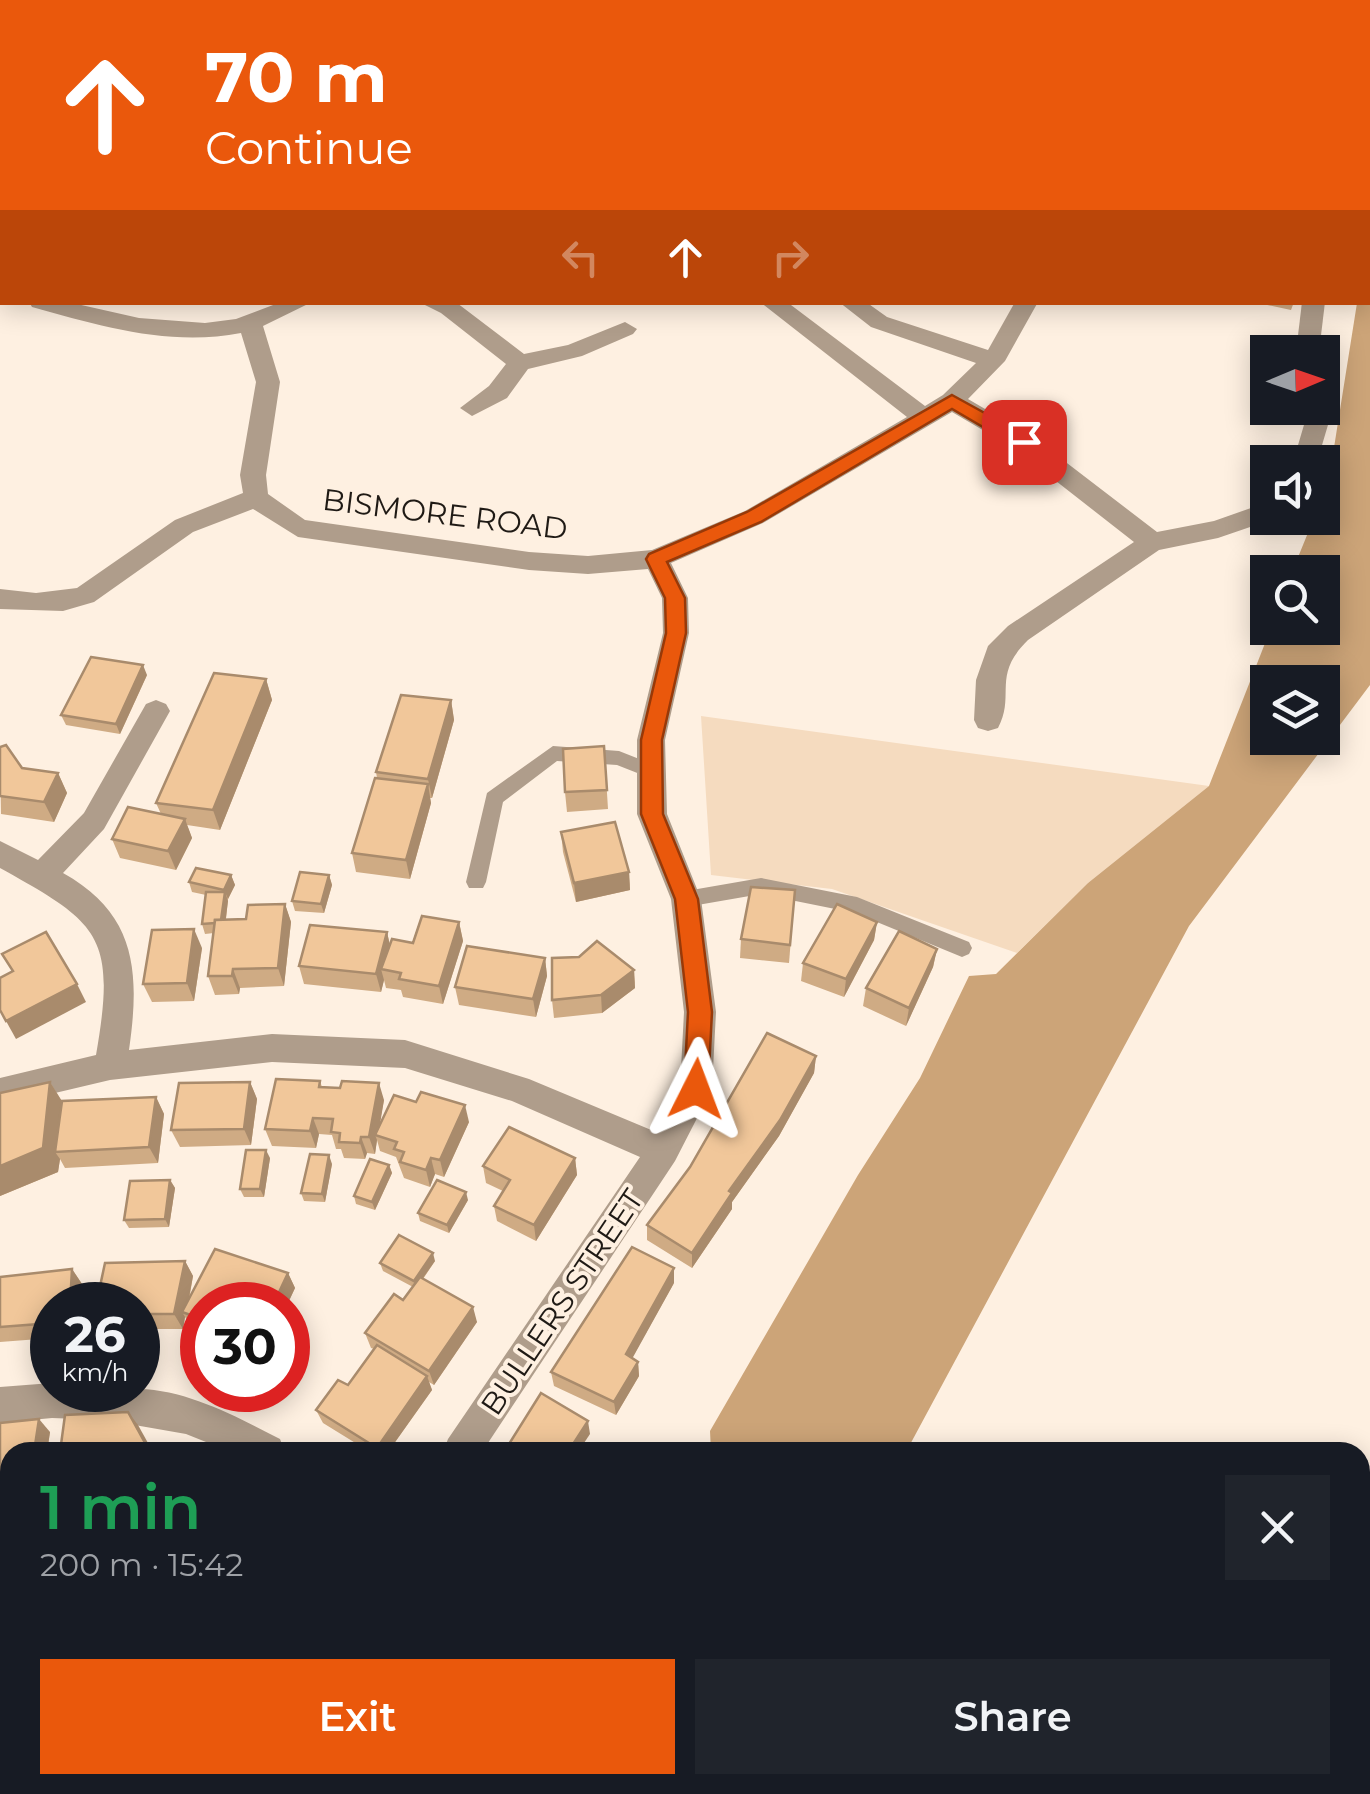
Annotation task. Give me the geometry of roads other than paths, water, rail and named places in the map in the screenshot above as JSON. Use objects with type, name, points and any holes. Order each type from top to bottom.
[{"type":"street","points":[[52,305],[158,331],[251,326],[295,305]]},
{"type":"street","points":[[440,305],[449,308],[520,364]]},
{"type":"street","points":[[775,305],[925,418]]},
{"type":"street","points":[[854,305],[879,322],[993,360]]},
{"type":"street","name":"BISMORE ROAD","points":[[256,498],[298,528],[529,562],[588,565],[656,559],[754,517],[952,401],[993,360],[1025,305]]},
{"type":"street","points":[[1310,335],[1314,305]]},
{"type":"street","points":[[0,599],[43,605],[93,595],[188,524],[256,498],[253,475],[268,382],[251,326]]},
{"type":"street","points":[[472,408],[498,392],[520,364],[574,350],[625,329]]},
{"type":"street","points":[[952,401],[1024,442],[1152,542]]},
{"type":"street","points":[[988,720],[990,680],[998,653],[1018,633],[1152,542],[1250,518]]},
{"type":"street","name":"BULLERS STREET","points":[[468,1442],[664,1150],[696,1089],[700,1012],[686,899],[652,814],[651,755],[676,633],[675,598],[656,559]]},
{"type":"street","points":[[40,878],[94,821],[156,711]]},
{"type":"street","points":[[0,853],[87,904],[114,938],[119,994],[110,1066]]},
{"type":"street","points":[[0,1092],[110,1066],[272,1048],[405,1054],[518,1088],[664,1150]]},
{"type":"street","points":[[0,1404],[110,1402],[211,1424],[247,1442]]},
{"type":"lane","points":[[476,882],[494,798],[553,754],[620,758],[651,755]]},
{"type":"lane","points":[[686,899],[760,886],[857,906],[962,948]]}]
